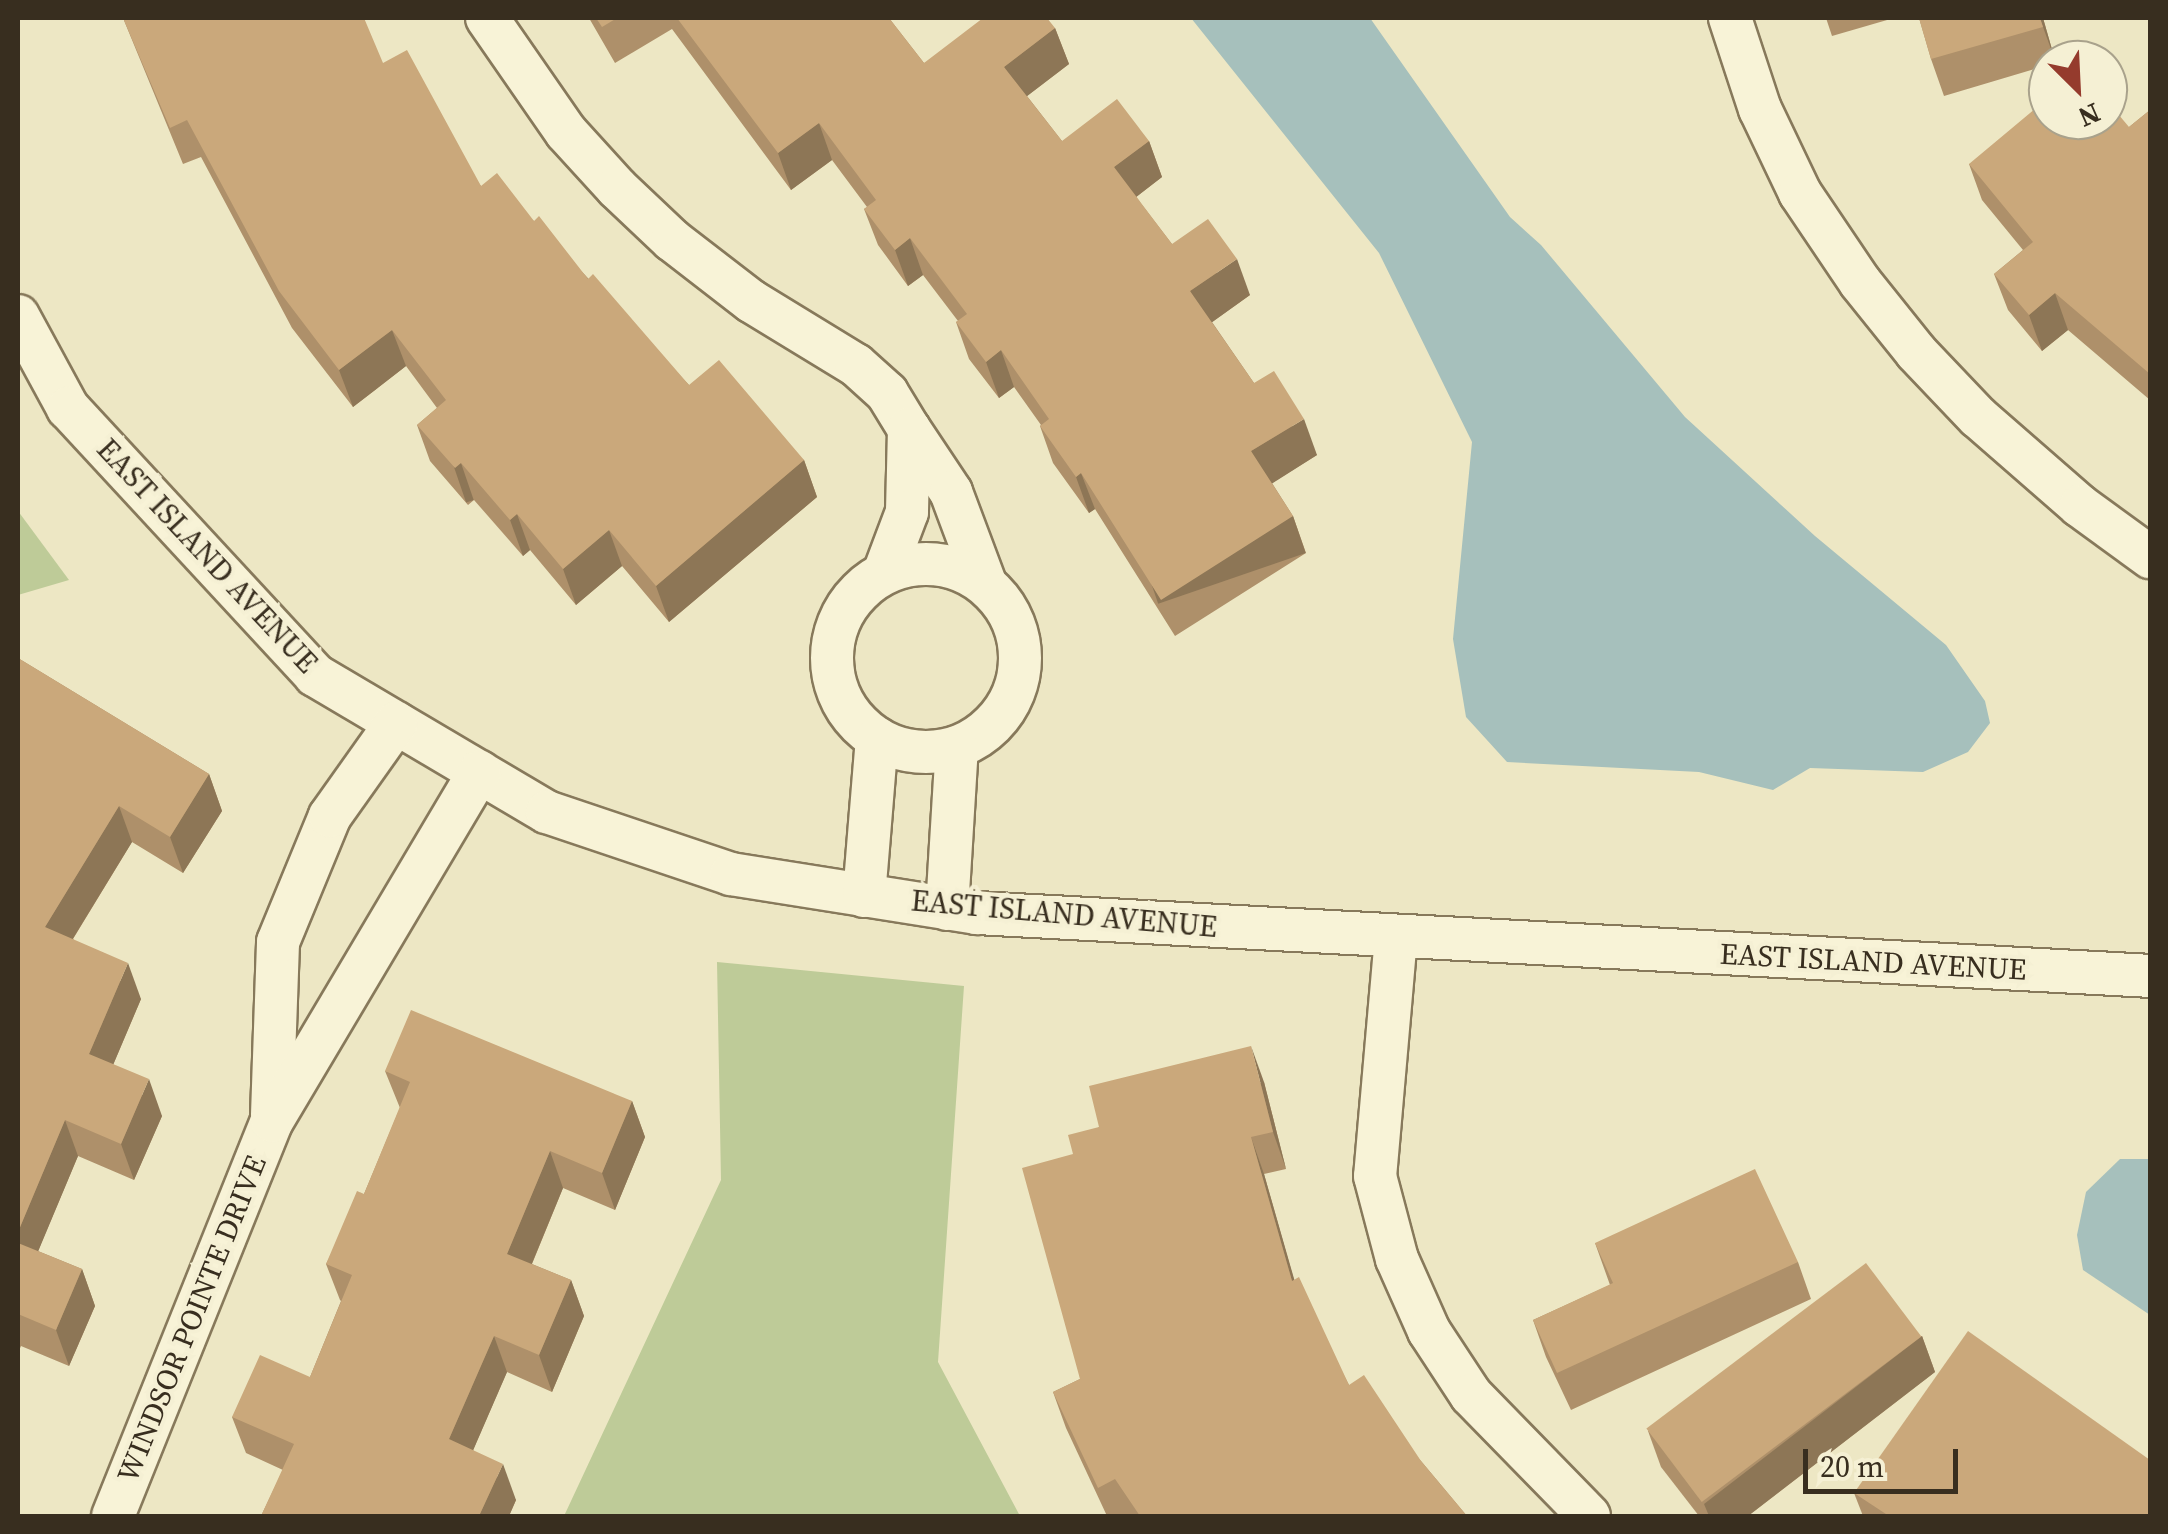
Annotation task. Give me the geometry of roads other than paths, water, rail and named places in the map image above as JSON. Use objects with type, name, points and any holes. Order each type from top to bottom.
[{"type":"street","points":[[487,18],[566,132],[617,188],[672,240],[752,302],[856,365],[887,394],[951,492],[985,583],[1013,618],[1021,650],[1020,671],[1010,702],[990,728],[957,747],[925,752],[877,739],[852,718],[836,689],[831,647],[840,616],[857,592],[884,572],[915,563],[956,568],[985,583]]},
{"type":"street","points":[[1730,18],[1760,110],[1800,193],[1860,282],[1978,417],[2080,506],[2150,556]]},
{"type":"street","name":"EAST ISLAND AVENUE","points":[[18,316],[68,408],[316,675],[548,812],[731,874],[947,908],[1396,937],[2150,976]]},
{"type":"street","points":[[884,572],[907,512],[909,429]]},
{"type":"street","name":"WINDSOR POINTE DRIVE","points":[[272,1121],[278,942],[330,816],[396,723]]},
{"type":"street","points":[[864,896],[877,739]]},
{"type":"street","points":[[947,908],[957,747]]},
{"type":"street","name":"WINDSOR POINTE DRIVE","points":[[113,1516],[272,1121],[479,772]]},
{"type":"street","points":[[1396,937],[1375,1176],[1397,1259],[1429,1330],[1472,1396],[1589,1516]]},
{"type":"water","points":[[1191,18],[1370,18],[1510,217],[1541,245],[1685,417],[1815,536],[1946,645],[1985,701],[1990,723],[1968,752],[1923,772],[1810,768],[1773,790],[1699,772],[1507,762],[1466,717],[1453,639],[1472,442],[1379,253]]},
{"type":"water","points":[[2120,1159],[2150,1159],[2150,1315],[2083,1270],[2077,1235],[2086,1192]]}]
